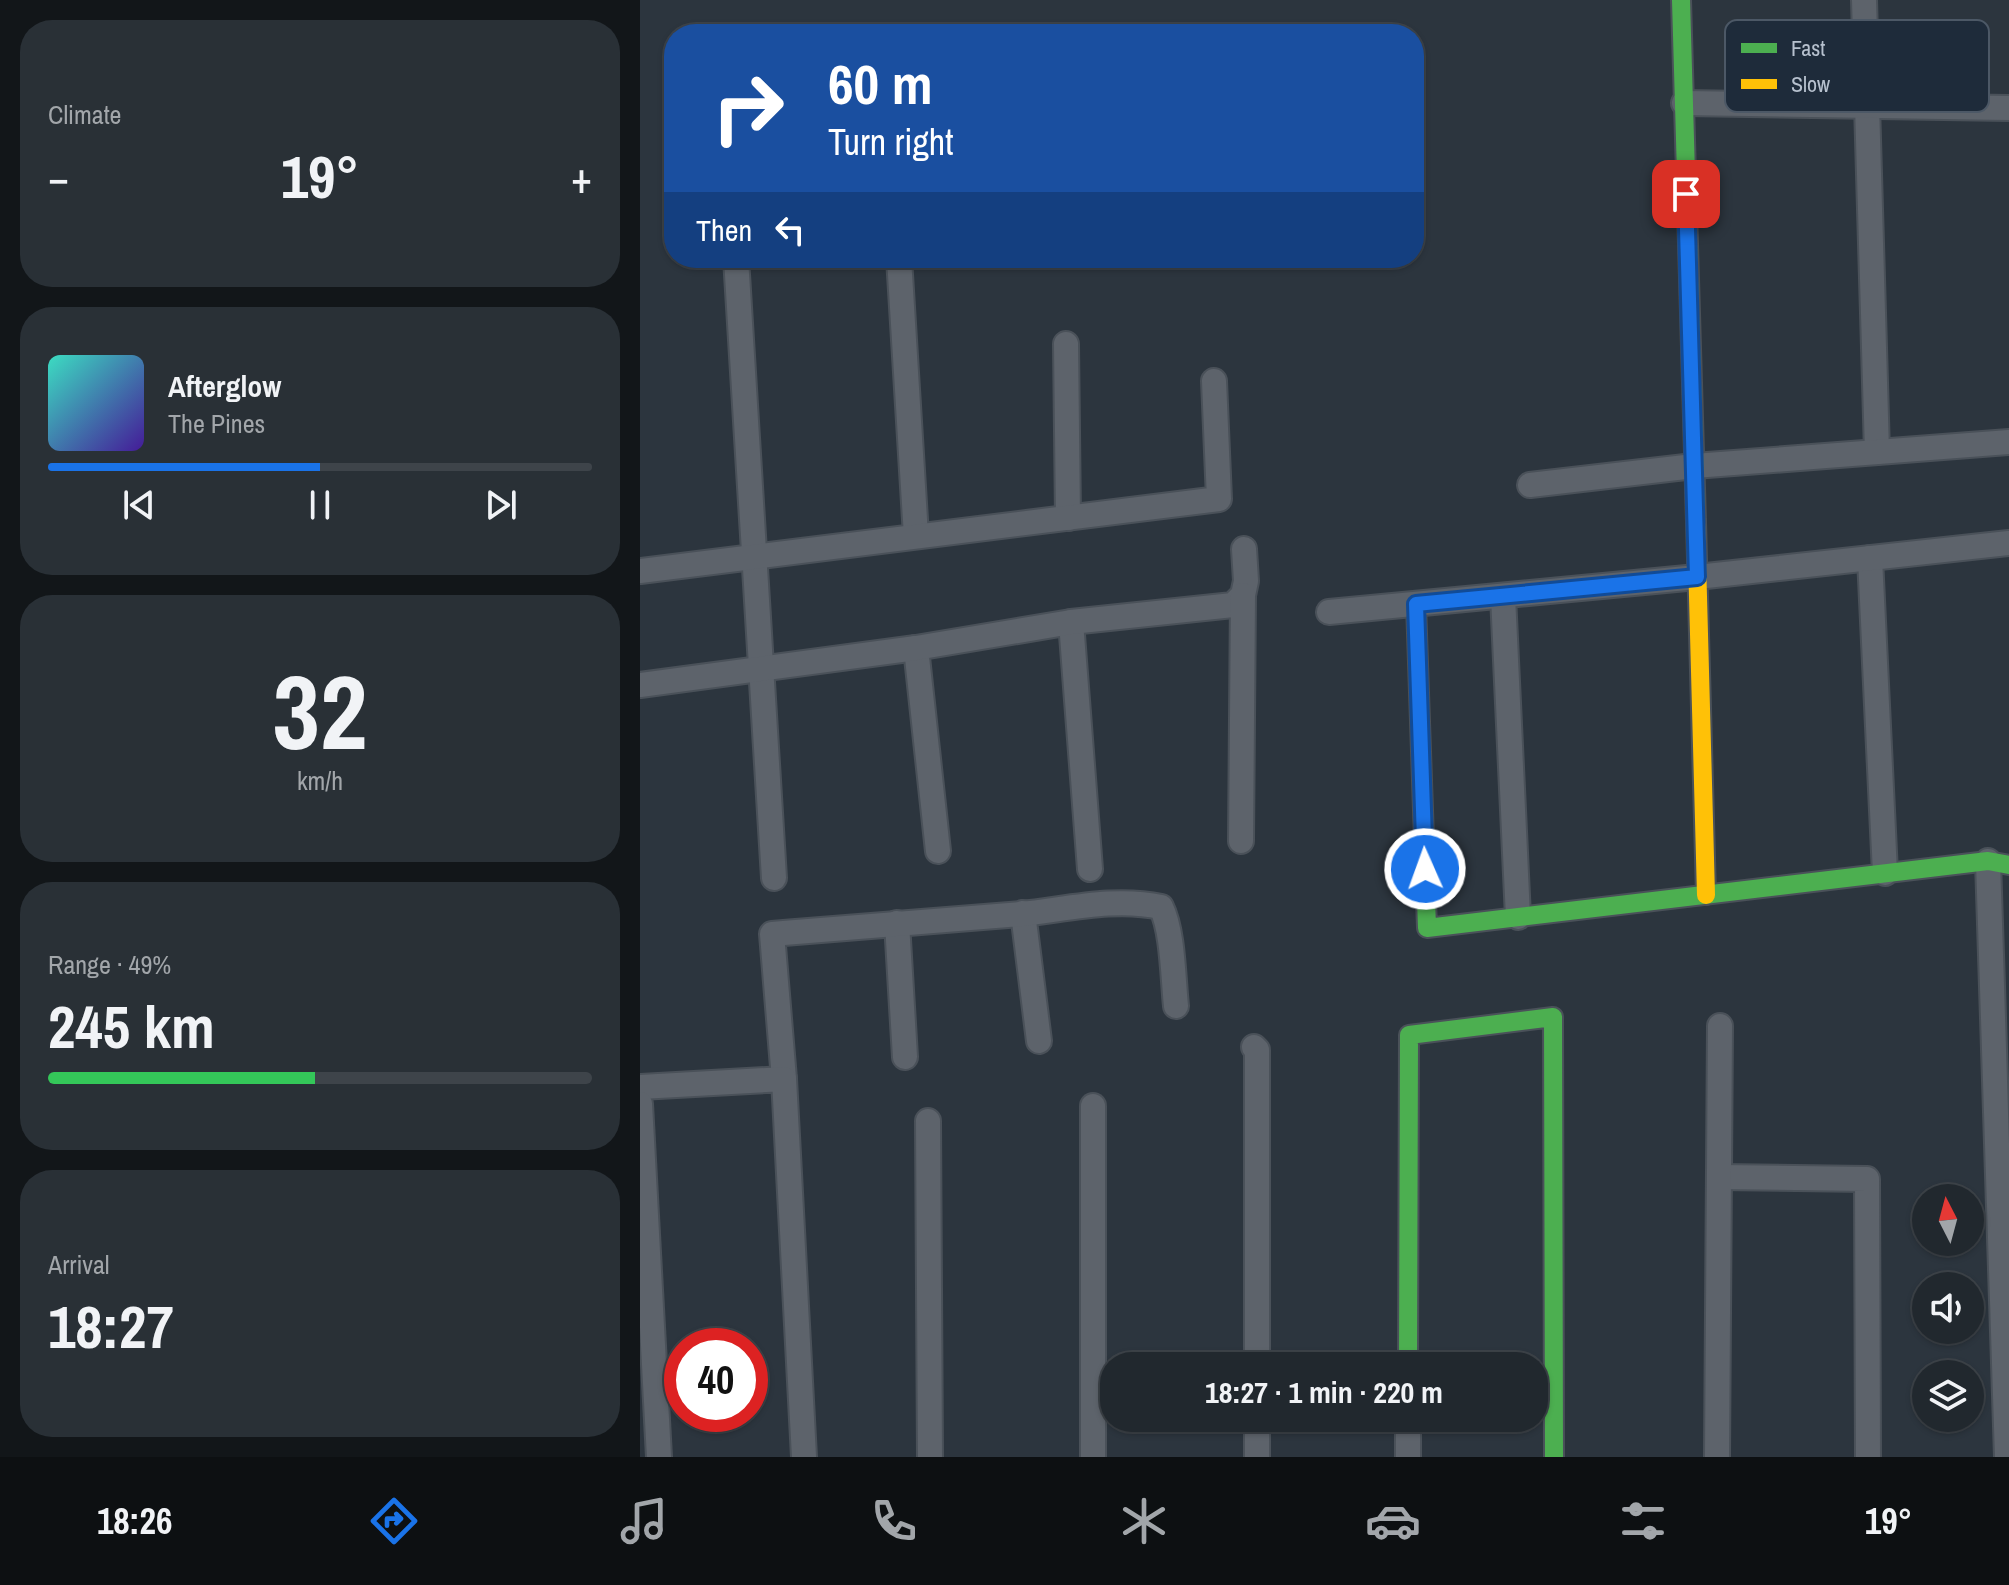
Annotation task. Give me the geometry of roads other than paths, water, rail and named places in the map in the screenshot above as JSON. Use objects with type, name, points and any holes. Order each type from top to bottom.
[{"type":"street","points":[[1681,0],[1706,895]]},
{"type":"street","points":[[1864,0],[1865,20]]},
{"type":"street","points":[[1684,103],[1725,104]]},
{"type":"street","points":[[1989,108],[2009,108]]},
{"type":"street","points":[[1867,112],[1877,452]]},
{"type":"street","points":[[737,268],[774,878]]},
{"type":"street","points":[[900,268],[916,536]]},
{"type":"street","points":[[1066,344],[1068,518]]},
{"type":"street","points":[[640,571],[1219,499],[1214,381]]},
{"type":"street","points":[[1530,485],[1694,466],[2009,442]]},
{"type":"street","points":[[1329,612],[2009,543]]},
{"type":"street","points":[[1241,841],[1244,549]]},
{"type":"street","points":[[1870,558],[1885,873]]},
{"type":"street","points":[[640,685],[916,648],[1071,622],[1233,605],[1243,595]]},
{"type":"street","points":[[1503,596],[1518,917]]},
{"type":"street","points":[[1416,604],[1427,928],[1885,873],[1998,863],[2007,1457]]},
{"type":"street","points":[[1071,622],[1090,869]]},
{"type":"street","points":[[916,648],[938,851]]},
{"type":"street","points":[[804,1457],[784,1079],[772,934],[1117,903],[1147,904],[1161,907],[1168,927],[1176,1006]]},
{"type":"street","points":[[1023,913],[1039,1041]]},
{"type":"street","points":[[897,923],[905,1057]]},
{"type":"street","points":[[1408,1352],[1409,1035],[1553,1017],[1554,1457]]},
{"type":"street","points":[[1717,1457],[1720,1026]]},
{"type":"street","points":[[1254,1047],[1257,1050],[1257,1352]]},
{"type":"street","points":[[640,1087],[784,1079]]},
{"type":"street","points":[[640,1104],[659,1457]]},
{"type":"street","points":[[1093,1106],[1093,1457]]},
{"type":"street","points":[[928,1121],[930,1457]]},
{"type":"street","points":[[1719,1177],[1867,1179],[1868,1457]]},
{"type":"street","points":[[1257,1432],[1257,1457]]},
{"type":"street","points":[[1408,1432],[1408,1457]]}]
